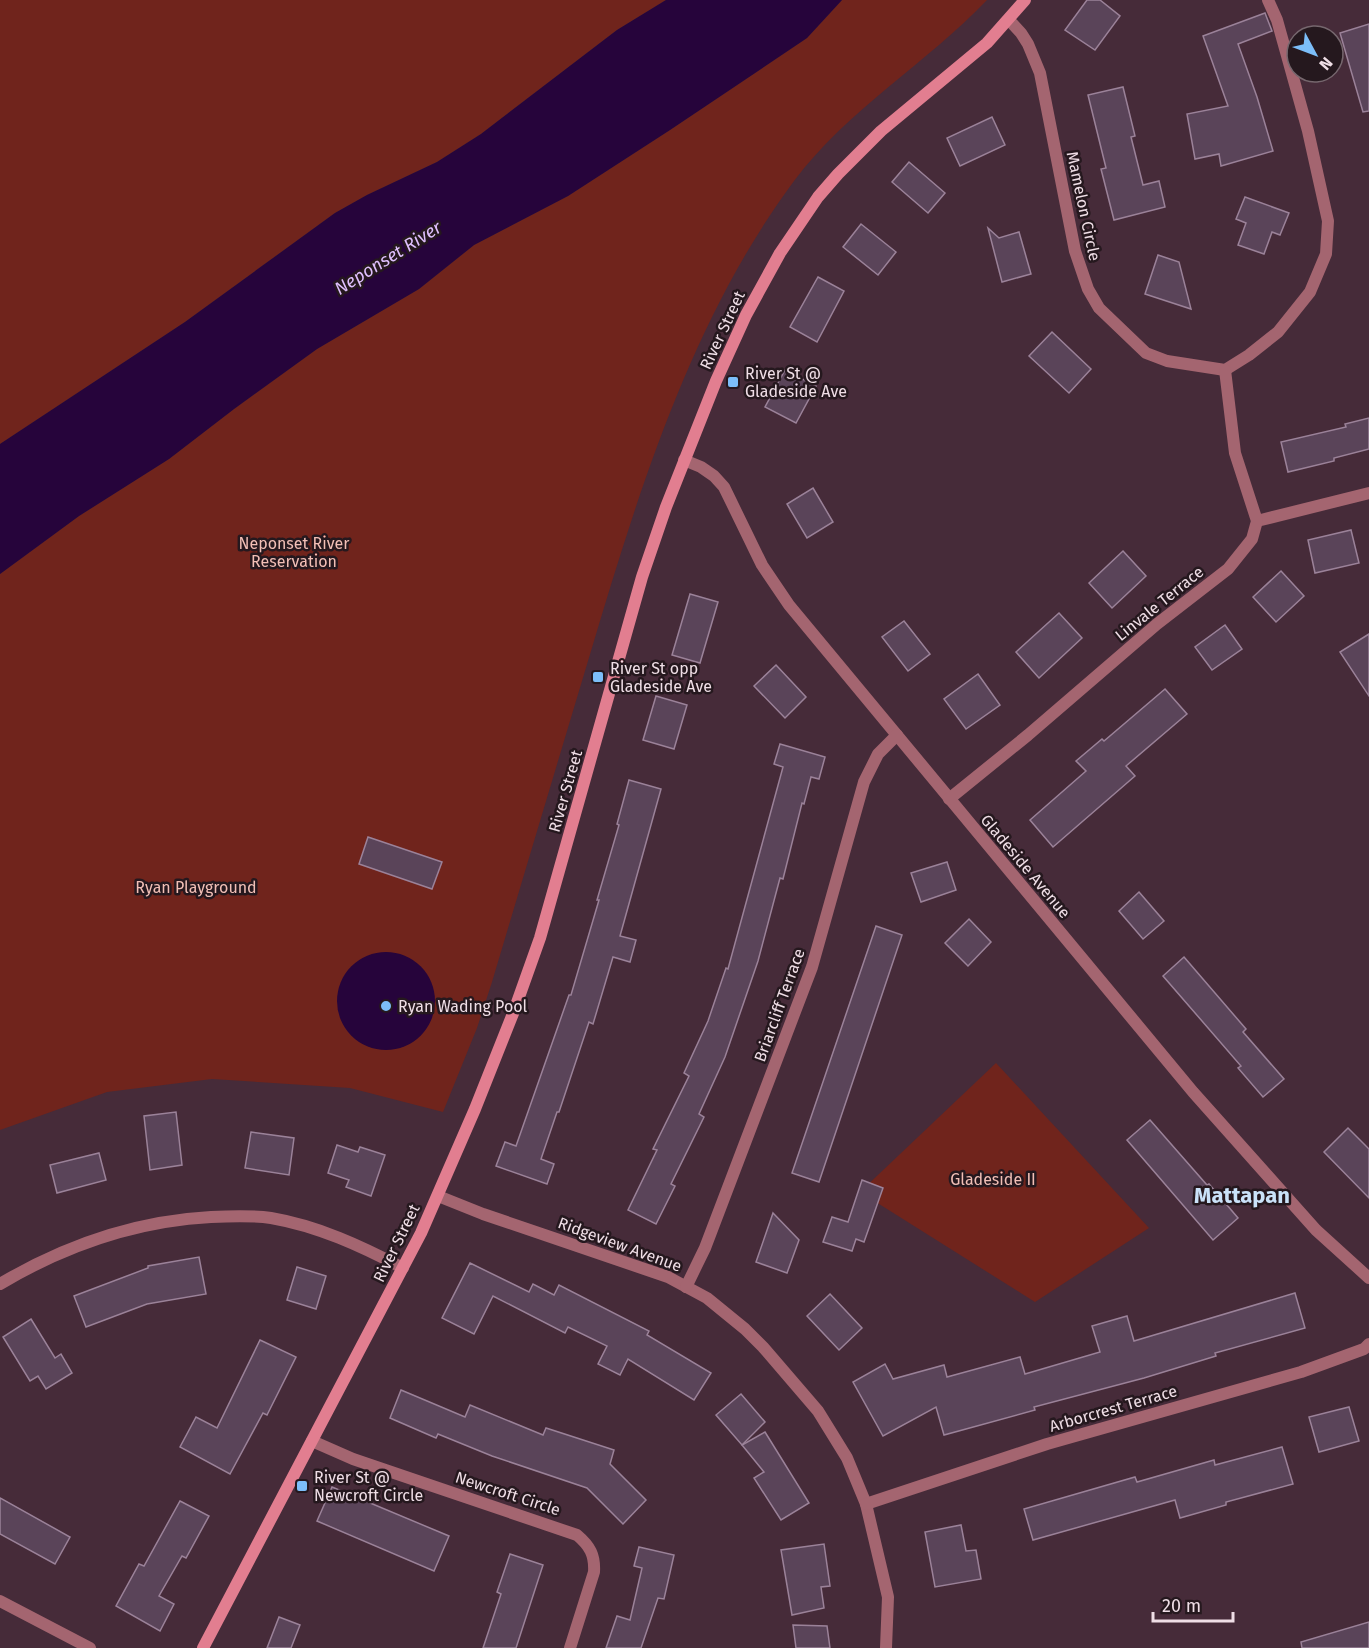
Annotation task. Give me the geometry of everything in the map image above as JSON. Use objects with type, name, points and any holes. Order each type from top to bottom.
[{"type":"main road","name":"River Street","points":[[203,1648],[403,1268],[438,1196],[501,1045],[540,938],[642,577],[684,460],[746,315],[780,254],[818,197],[857,153],[964,63],[1009,20],[1025,0]]},
{"type":"street","points":[[1268,0],[1277,20],[1308,131],[1328,220],[1326,254],[1310,292],[1278,332],[1225,370],[1235,453],[1257,521],[1369,494]]},
{"type":"street","name":"Mamelon Circle","points":[[1009,20],[1028,44],[1040,73],[1075,251],[1088,289],[1099,308],[1146,353],[1167,361],[1225,370]]},
{"type":"street","name":"Gladeside Avenue","points":[[684,460],[701,467],[714,476],[724,488],[762,565],[775,586],[1193,1092],[1316,1230],[1369,1278]]},
{"type":"street","name":"Linvale Terrace","points":[[949,799],[1028,735],[1157,624],[1228,569],[1252,539],[1257,521]]},
{"type":"street","name":"Briarcliff Terrace","points":[[686,1287],[705,1248],[802,996],[821,937],[864,782],[878,754],[897,735]]},
{"type":"street","name":"Ridgeview Avenue","points":[[438,1196],[483,1214],[648,1269],[707,1298],[763,1347],[818,1411],[847,1458],[866,1504],[888,1597],[886,1648]]},
{"type":"street","points":[[0,1284],[44,1259],[122,1232],[174,1221],[224,1216],[270,1218],[314,1229],[353,1243],[403,1268]]},
{"type":"street","name":"Arborcrest Terrace","points":[[866,1504],[1047,1444],[1300,1372],[1364,1349],[1369,1344]]},
{"type":"street","name":"Newcroft Circle","points":[[312,1441],[353,1459],[577,1535],[586,1542],[595,1562],[594,1572],[570,1648]]},
{"type":"street","points":[[0,1600],[90,1648]]},
{"type":"green space","points":[[0,0],[666,0],[617,30],[481,134],[437,162],[335,213],[185,322],[0,444]]},
{"type":"green space","points":[[842,0],[987,0],[939,45],[838,131],[815,155],[794,181],[758,234],[726,290],[698,347],[649,468],[609,590],[492,982],[477,1028],[443,1112],[350,1088],[212,1079],[107,1092],[0,1130],[0,574],[79,516],[169,459],[317,349],[419,289],[474,245],[568,196],[807,38]]},
{"type":"green space","name":"Gladeside II","points":[[996,1063],[1149,1228],[1035,1302],[860,1192]]},
{"type":"water","name":"Neponset River","points":[[666,0],[842,0],[807,38],[568,196],[474,245],[419,289],[317,349],[169,459],[79,516],[0,574],[0,444],[185,322],[335,213],[437,162],[481,134],[617,30]]},
{"type":"water","name":"Ryan Wading Pool","points":[[376,952],[396,952],[421,966],[432,982],[435,1001],[432,1020],[421,1036],[396,1050],[376,1050],[359,1042],[345,1028],[337,1011],[337,991],[345,974],[359,960]]},
{"type":"building","points":[[1087,0],[1100,0],[1120,16],[1095,50],[1065,30]]},
{"type":"building","points":[[1265,13],[1272,31],[1238,44],[1273,151],[1221,166],[1219,154],[1195,159],[1187,114],[1228,106],[1203,36]]},
{"type":"building","points":[[1369,24],[1369,111],[1363,112],[1345,50],[1345,31]]},
{"type":"building","points":[[1123,87],[1135,136],[1131,137],[1143,185],[1159,181],[1165,207],[1114,220],[1101,169],[1106,168],[1088,95]]},
{"type":"building","points":[[992,117],[1005,145],[960,166],[947,138]]},
{"type":"building","points":[[909,162],[945,193],[928,213],[892,182]]},
{"type":"building","points":[[1245,197],[1289,213],[1280,235],[1272,232],[1264,254],[1238,245],[1246,223],[1236,219]]},
{"type":"building","points":[[861,224],[896,252],[878,275],[843,247]]},
{"type":"building","points":[[988,228],[999,238],[1019,232],[1031,274],[1002,282]]},
{"type":"building","points":[[1158,255],[1179,262],[1191,309],[1145,294]]},
{"type":"building","points":[[818,277],[844,291],[817,342],[790,327]]},
{"type":"building","points":[[1052,332],[1091,369],[1069,393],[1029,356]]},
{"type":"building","points":[[785,370],[816,386],[796,423],[765,407]]},
{"type":"building","points":[[1369,418],[1369,449],[1334,458],[1334,461],[1288,472],[1281,442],[1346,427],[1345,424]]},
{"type":"building","points":[[813,488],[833,522],[807,538],[787,504]]},
{"type":"building","points":[[1351,530],[1359,563],[1315,573],[1308,540]]},
{"type":"building","points":[[1123,551],[1146,576],[1112,608],[1089,583]]},
{"type":"building","points":[[1281,571],[1304,596],[1276,622],[1253,597]]},
{"type":"building","points":[[690,594],[718,602],[700,663],[672,655]]},
{"type":"building","points":[[1059,613],[1082,638],[1039,678],[1016,652]]},
{"type":"building","points":[[904,621],[930,654],[908,671],[882,637]]},
{"type":"building","points":[[1225,625],[1242,649],[1212,670],[1195,647]]},
{"type":"building","points":[[1369,634],[1369,696],[1340,652]]},
{"type":"building","points":[[776,665],[806,697],[785,718],[754,686]]},
{"type":"building","points":[[978,674],[1000,705],[966,729],[944,699]]},
{"type":"building","points":[[1165,689],[1187,714],[1126,766],[1135,776],[1053,847],[1030,820],[1086,771],[1076,761],[1102,739],[1104,741]]},
{"type":"building","points":[[656,696],[687,705],[674,749],[643,740]]},
{"type":"building","points":[[780,744],[825,757],[819,779],[811,777],[804,804],[802,803],[783,879],[780,878],[758,961],[725,1057],[699,1114],[704,1117],[671,1184],[675,1186],[656,1224],[628,1210],[657,1150],[653,1149],[689,1076],[684,1073],[708,1021],[726,968],[728,969],[783,767],[774,764]]},
{"type":"building","points":[[629,780],[661,789],[620,936],[636,940],[630,962],[613,957],[593,1024],[589,1022],[541,1159],[554,1164],[547,1184],[496,1166],[505,1142],[516,1146],[569,995],[571,995],[599,900],[597,900],[619,825],[617,824]]},
{"type":"building","points":[[368,837],[442,862],[432,889],[359,864]]},
{"type":"building","points":[[947,862],[956,890],[921,902],[911,873]]},
{"type":"building","points":[[1139,892],[1164,921],[1143,939],[1119,911]]},
{"type":"building","points":[[969,919],[991,942],[968,966],[945,943]]},
{"type":"building","points":[[876,926],[902,935],[819,1182],[792,1173]]},
{"type":"building","points":[[1184,957],[1246,1029],[1243,1032],[1284,1079],[1263,1097],[1238,1068],[1241,1066],[1163,976]]},
{"type":"building","points":[[176,1112],[182,1165],[150,1170],[144,1116]]},
{"type":"building","points":[[1150,1120],[1238,1218],[1213,1240],[1127,1140]]},
{"type":"building","points":[[1348,1128],[1369,1149],[1369,1198],[1324,1152]]},
{"type":"building","points":[[251,1132],[294,1138],[289,1175],[245,1168]]},
{"type":"building","points":[[337,1145],[358,1152],[360,1147],[385,1155],[371,1196],[346,1187],[349,1180],[328,1173]]},
{"type":"building","points":[[99,1153],[106,1180],[57,1193],[50,1165]]},
{"type":"building","points":[[862,1180],[883,1188],[864,1242],[856,1239],[852,1251],[823,1242],[832,1217],[848,1222]]},
{"type":"building","points":[[773,1213],[799,1240],[787,1273],[756,1262]]},
{"type":"building","points":[[199,1257],[206,1294],[147,1304],[86,1327],[74,1296],[148,1268],[148,1266]]},
{"type":"building","points":[[470,1263],[529,1292],[533,1284],[554,1295],[559,1285],[649,1331],[647,1335],[711,1373],[694,1400],[628,1359],[620,1375],[598,1364],[607,1346],[568,1327],[565,1333],[493,1296],[474,1334],[442,1318]]},
{"type":"building","points":[[297,1267],[326,1276],[316,1309],[287,1300]]},
{"type":"building","points":[[1295,1293],[1305,1328],[1215,1353],[1216,1356],[1144,1378],[1034,1407],[1035,1410],[944,1435],[936,1407],[883,1436],[853,1382],[885,1364],[893,1379],[944,1365],[947,1377],[1020,1357],[1025,1374],[1100,1352],[1092,1326],[1127,1316],[1134,1341]]},
{"type":"building","points":[[830,1294],[862,1328],[839,1350],[807,1316]]},
{"type":"building","points":[[31,1319],[55,1358],[61,1354],[72,1373],[46,1389],[38,1376],[30,1381],[3,1337]]},
{"type":"building","points":[[260,1340],[296,1357],[267,1415],[263,1413],[230,1474],[180,1447],[196,1417],[217,1428]]},
{"type":"building","points":[[401,1390],[465,1417],[470,1405],[543,1435],[546,1428],[614,1450],[610,1464],[646,1500],[623,1524],[587,1488],[492,1456],[438,1434],[436,1438],[390,1418]]},
{"type":"building","points":[[741,1394],[765,1422],[742,1445],[716,1415]]},
{"type":"building","points":[[1349,1407],[1359,1441],[1319,1452],[1309,1417]]},
{"type":"building","points":[[765,1432],[809,1503],[781,1520],[754,1478],[764,1472],[742,1445]]},
{"type":"building","points":[[1282,1447],[1293,1484],[1226,1502],[1226,1505],[1180,1518],[1175,1500],[1033,1540],[1024,1509],[1135,1477],[1137,1482],[1214,1460],[1215,1465]]},
{"type":"building","points":[[332,1487],[449,1536],[434,1571],[317,1521]]},
{"type":"building","points":[[0,1498],[70,1537],[55,1564],[0,1534]]},
{"type":"building","points":[[180,1501],[209,1516],[186,1558],[182,1556],[159,1596],[174,1604],[160,1631],[116,1606],[139,1564],[144,1566]]},
{"type":"building","points":[[961,1525],[966,1551],[976,1550],[981,1579],[935,1587],[925,1532]]},
{"type":"building","points":[[824,1544],[830,1586],[821,1587],[824,1608],[792,1615],[781,1550]]},
{"type":"building","points":[[639,1547],[674,1555],[664,1599],[658,1598],[641,1648],[606,1648],[617,1616],[630,1620],[642,1568],[634,1566]]},
{"type":"building","points":[[510,1554],[543,1565],[516,1648],[483,1648],[501,1594],[497,1592]]},
{"type":"building","points":[[279,1617],[300,1625],[291,1648],[267,1648]]},
{"type":"building","points":[[1369,1622],[1369,1648],[1302,1648],[1301,1642]]},
{"type":"building","points":[[793,1625],[827,1626],[830,1648],[796,1648]]},
{"type":"place","name":"River St @ Gladeside Ave","points":[[733,382]]},
{"type":"place","name":"River St opp Gladeside Ave","points":[[598,677]]},
{"type":"place","name":"Ryan Wading Pool","points":[[386,1006]]},
{"type":"place","name":"River St @ Newcroft Circle","points":[[302,1486]]},
{"type":"district","name":"Mattapan","points":[[1242,1195]]},
{"type":"park label","name":"Neponset River Reservation","points":[[294,552]]},
{"type":"park label","name":"Ryan Playground","points":[[196,887]]}]
